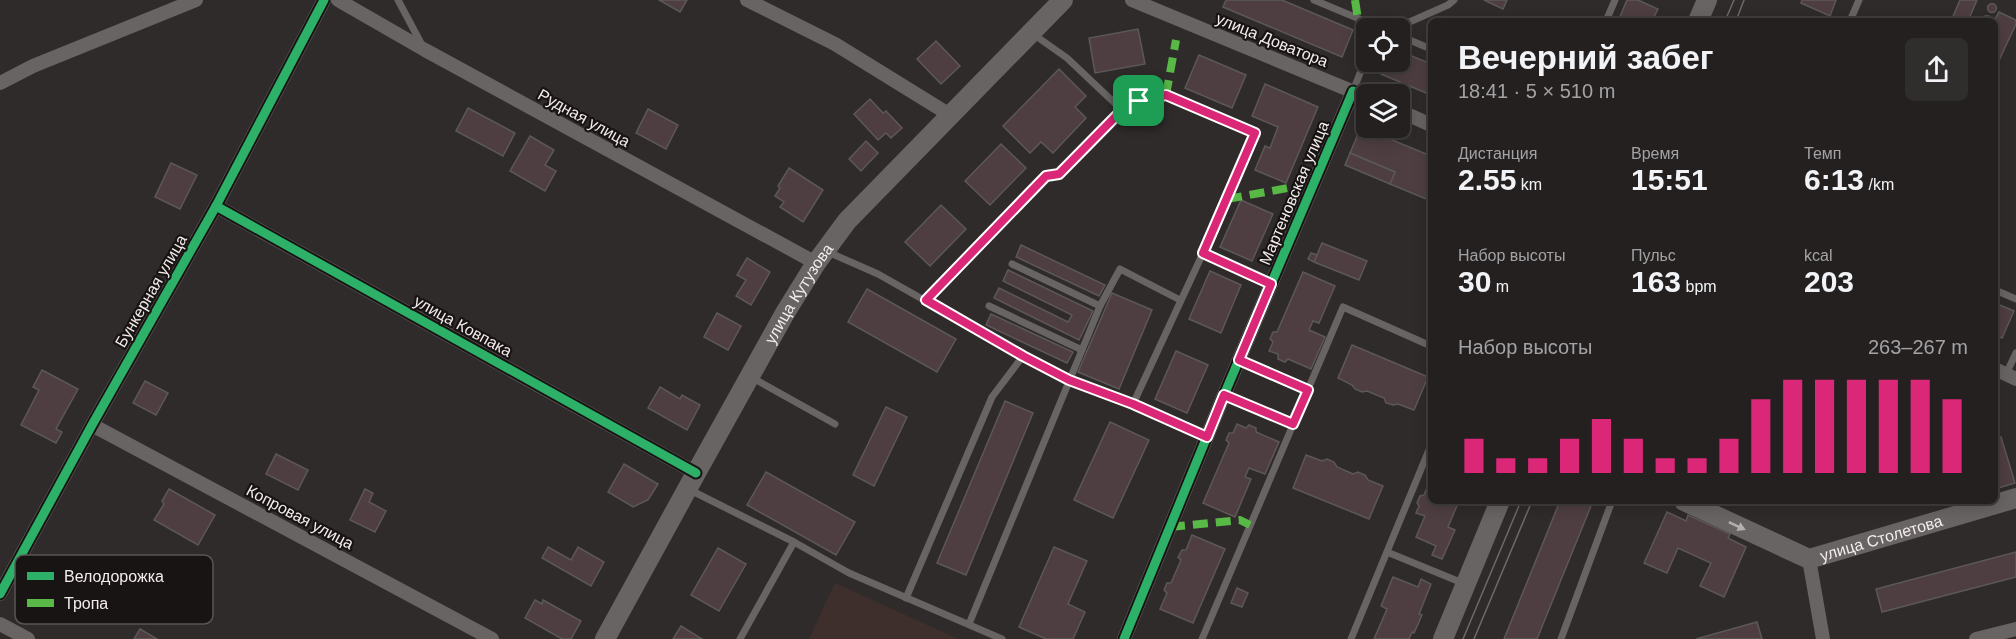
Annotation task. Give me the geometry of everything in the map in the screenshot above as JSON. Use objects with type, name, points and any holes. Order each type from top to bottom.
[{"type":"main road","name":"улица Кутузова","points":[[605,639],[785,313],[821,256],[847,221],[1063,0]]},
{"type":"main road","points":[[1699,18],[1707,0]]},
{"type":"main road","name":"улица Столетова","points":[[1998,503],[2016,498]]},
{"type":"main road","points":[[1443,639],[1499,504]]},
{"type":"main road","name":"улица Столетова","points":[[1690,504],[1809,559],[1996,504]]},
{"type":"street","points":[[0,83],[33,66],[196,0]]},
{"type":"street","name":"Бункерная улица","points":[[21,555],[216,206],[324,0]]},
{"type":"street","name":"Рудная улица","points":[[338,0],[425,50],[821,256]]},
{"type":"street","points":[[747,0],[835,44],[951,114]]},
{"type":"street","name":"улица Доватора","points":[[1132,0],[1356,92]]},
{"type":"street","name":"Мартеновская улица","points":[[1124,639],[1271,284],[1356,103]]},
{"type":"street","points":[[1410,116],[1428,124]]},
{"type":"street","name":"улица Ковпака","points":[[216,206],[692,481]]},
{"type":"street","name":"Копровая улица","points":[[92,425],[492,639]]},
{"type":"street","points":[[1809,559],[1820,638]]},
{"type":"street","name":"Бункерная улица","points":[[0,594],[15,566]]},
{"type":"street","points":[[0,624],[28,639]]},
{"type":"street","points":[[1976,639],[2016,629]]},
{"type":"lane","points":[[398,0],[425,50]]},
{"type":"lane","points":[[1314,0],[1356,18]]},
{"type":"lane","points":[[1410,22],[1448,5],[1454,0]]},
{"type":"lane","points":[[1607,18],[1615,0]]},
{"type":"lane","points":[[1851,18],[1859,0]]},
{"type":"lane","points":[[1031,32],[1067,58],[1122,110]]},
{"type":"lane","points":[[1410,40],[1428,48]]},
{"type":"lane","points":[[926,300],[1046,176],[1059,174],[1122,110],[1139,101],[1166,95],[1255,133],[1203,253],[1133,404]]},
{"type":"lane","points":[[1203,253],[1271,284]]},
{"type":"lane","points":[[821,256],[878,274],[1069,380],[1133,404],[1207,437]]},
{"type":"lane","points":[[1012,264],[1100,306]]},
{"type":"lane","points":[[969,624],[1100,306],[1120,269],[1180,300]]},
{"type":"lane","points":[[1998,291],[2016,299]]},
{"type":"lane","points":[[989,306],[1082,350]]},
{"type":"lane","points":[[1202,639],[1343,307],[1428,345]]},
{"type":"lane","points":[[2006,374],[2016,353]]},
{"type":"lane","points":[[906,598],[992,397],[1023,356]]},
{"type":"lane","points":[[1239,360],[1308,390]]},
{"type":"lane","points":[[750,376],[835,424]]},
{"type":"lane","points":[[1224,395],[1293,424]]},
{"type":"lane","points":[[1351,639],[1428,452]]},
{"type":"lane","points":[[692,481],[849,573],[1002,639]]},
{"type":"lane","points":[[1561,639],[1611,504]]},
{"type":"lane","points":[[740,639],[794,542]]},
{"type":"lane","points":[[1387,552],[1466,585]]},
{"type":"shaded area","points":[[835,583],[958,639],[809,639]]},
{"type":"building","points":[[659,0],[687,0],[680,12]]},
{"type":"building","points":[[1226,0],[1282,0],[1353,30],[1342,57],[1223,7]]},
{"type":"building","points":[[1484,0],[1507,0],[1503,9]]},
{"type":"building","points":[[1627,0],[1638,0],[1658,9],[1654,18],[1619,18]]},
{"type":"building","points":[[1802,0],[1836,0],[1830,16],[1801,3]]},
{"type":"building","points":[[1960,0],[1977,0],[1969,18],[1952,18]]},
{"type":"building","points":[[1992,4],[1996,8],[1992,12],[1988,8]]},
{"type":"building","points":[[1999,12],[2016,20],[1998,63],[1998,18],[1996,18]]},
{"type":"building","points":[[1138,29],[1145,64],[1095,73],[1089,38]]},
{"type":"building","points":[[936,41],[960,66],[941,84],[917,59]]},
{"type":"building","points":[[1199,55],[1246,75],[1232,108],[1185,88]]},
{"type":"building","points":[[1410,55],[1428,63],[1428,94],[1410,86],[1410,84],[1381,74],[1382,72],[1410,72]]},
{"type":"building","points":[[1059,69],[1086,96],[1075,107],[1086,118],[1053,153],[1041,142],[1030,153],[1003,126]]},
{"type":"building","points":[[1265,84],[1318,107],[1286,183],[1255,170],[1265,146],[1270,148],[1278,127],[1252,116]]},
{"type":"building","points":[[870,99],[883,113],[886,111],[902,128],[891,138],[886,133],[878,140],[854,114]]},
{"type":"building","points":[[468,108],[515,133],[503,156],[456,131]]},
{"type":"building","points":[[648,109],[678,125],[666,149],[636,133]]},
{"type":"building","points":[[530,136],[554,150],[545,165],[556,171],[545,191],[510,171]]},
{"type":"building","points":[[1356,138],[1388,138],[1428,155],[1428,200],[1390,184],[1395,172],[1350,153]]},
{"type":"building","points":[[866,141],[878,153],[861,171],[849,159]]},
{"type":"building","points":[[1001,144],[1026,168],[990,205],[965,181]]},
{"type":"building","points":[[1350,153],[1395,172],[1390,184],[1345,165]]},
{"type":"building","points":[[171,163],[197,175],[180,209],[155,197]]},
{"type":"building","points":[[789,168],[823,190],[803,222],[780,207],[784,202],[775,196]]},
{"type":"building","points":[[1241,200],[1273,214],[1252,261],[1220,247]]},
{"type":"building","points":[[941,205],[966,229],[930,266],[905,242]]},
{"type":"building","points":[[1322,243],[1367,261],[1359,280],[1314,262]]},
{"type":"building","points":[[1021,245],[1105,285],[1099,296],[1016,257]]},
{"type":"building","points":[[1311,253],[1317,255],[1314,262],[1308,259]]},
{"type":"building","points":[[747,258],[770,272],[751,305],[736,296],[746,280],[737,275]]},
{"type":"building","points":[[1008,270],[1093,311],[1079,340],[994,298],[999,288],[1068,322],[1072,315],[1003,281]]},
{"type":"building","points":[[1210,271],[1241,285],[1221,333],[1189,319]]},
{"type":"building","points":[[1303,272],[1335,286],[1319,323],[1313,321],[1309,330],[1325,337],[1311,369],[1288,359],[1285,362],[1278,359],[1278,354],[1269,351],[1273,342],[1270,339],[1273,332],[1277,332]]},
{"type":"building","points":[[867,289],[956,339],[937,372],[848,322]]},
{"type":"building","points":[[1112,293],[1152,310],[1119,389],[1078,372]]},
{"type":"building","points":[[1998,304],[2014,311],[2002,338],[1998,336]]},
{"type":"building","points":[[717,313],[741,326],[728,350],[704,337]]},
{"type":"building","points":[[991,314],[1073,352],[1067,363],[986,325]]},
{"type":"building","points":[[1352,345],[1428,377],[1414,410],[1398,404],[1386,403],[1384,398],[1355,389],[1338,378]]},
{"type":"building","points":[[1176,351],[1208,365],[1187,413],[1155,399]]},
{"type":"building","points":[[42,370],[78,389],[56,429],[62,432],[56,443],[21,425],[39,390],[33,387]]},
{"type":"building","points":[[145,381],[168,393],[156,415],[133,403]]},
{"type":"building","points":[[660,387],[680,399],[682,395],[700,405],[687,430],[648,408]]},
{"type":"building","points":[[1005,401],[1033,413],[966,575],[937,563]]},
{"type":"building","points":[[886,407],[907,417],[874,486],[853,475]]},
{"type":"building","points":[[1110,422],[1149,440],[1113,518],[1074,500]]},
{"type":"building","points":[[1237,424],[1246,428],[1249,425],[1256,428],[1256,432],[1279,442],[1265,474],[1249,468],[1245,477],[1251,479],[1235,517],[1203,503],[1229,443],[1226,440],[1229,433],[1233,433]]},
{"type":"building","points":[[2001,437],[2015,483],[1998,488],[1998,438]]},
{"type":"building","points":[[276,454],[308,470],[298,490],[266,474]]},
{"type":"building","points":[[1306,455],[1322,461],[1327,459],[1334,462],[1337,467],[1353,474],[1358,472],[1365,475],[1368,480],[1383,486],[1369,519],[1293,488]]},
{"type":"building","points":[[624,464],[658,484],[648,500],[633,507],[608,492]]},
{"type":"building","points":[[766,472],[855,522],[836,555],[747,505]]},
{"type":"building","points":[[1428,485],[1428,504],[1458,504],[1448,527],[1455,530],[1442,559],[1432,555],[1436,546],[1416,537],[1425,516],[1416,513],[1419,506],[1417,503],[1420,496],[1424,495]]},
{"type":"building","points":[[169,489],[215,515],[198,545],[154,520],[164,504],[162,501]]},
{"type":"building","points":[[365,489],[373,493],[369,502],[386,511],[375,532],[350,520]]},
{"type":"building","points":[[1559,504],[1592,504],[1537,639],[1504,639]]},
{"type":"building","points":[[1667,512],[1686,521],[1688,515],[1730,534],[1728,538],[1746,547],[1724,597],[1700,586],[1711,563],[1678,548],[1667,573],[1644,563]]},
{"type":"building","points":[[1192,535],[1225,549],[1193,623],[1160,609],[1167,593],[1164,590],[1167,583],[1171,583],[1181,560],[1178,557],[1182,550],[1186,550]]},
{"type":"building","points":[[548,547],[571,560],[578,547],[604,562],[591,586],[542,558]]},
{"type":"building","points":[[1054,547],[1087,561],[1068,604],[1085,612],[1073,639],[1046,639],[1019,627]]},
{"type":"building","points":[[718,548],[746,564],[719,611],[691,595]]},
{"type":"building","points":[[2016,552],[2016,577],[1882,612],[1876,589]]},
{"type":"building","points":[[1393,577],[1418,587],[1421,579],[1431,584],[1419,614],[1422,615],[1409,639],[1374,639],[1387,609],[1381,606]]},
{"type":"building","points":[[1237,588],[1248,593],[1242,607],[1231,603]]},
{"type":"building","points":[[535,600],[542,604],[543,600],[581,621],[571,639],[562,639],[525,618]]},
{"type":"building","points":[[1757,622],[1762,639],[1696,639]]},
{"type":"building","points":[[681,626],[702,639],[673,639]]},
{"type":"building","points":[[140,629],[157,639],[134,639]]},
{"type":"tram line","points":[[1726,18],[1734,0]]},
{"type":"tram line","points":[[1737,18],[1744,0]]},
{"type":"tram line","points":[[1463,639],[1520,504]]},
{"type":"tram line","points":[[1474,639],[1531,504]]},
{"type":"marked path","points":[[1355,0],[1358,18]]},
{"type":"marked path","points":[[1166,95],[1176,40]]},
{"type":"marked path","points":[[1227,199],[1288,188]]},
{"type":"marked path","points":[[1170,527],[1240,520],[1250,525]]},
{"type":"cycle path","points":[[21,555],[216,206],[324,0]]},
{"type":"cycle path","points":[[1124,639],[1224,395],[1353,91]]},
{"type":"cycle path","points":[[216,206],[696,473]]},
{"type":"cycle path","points":[[0,594],[15,566]]},
{"type":"route","points":[[1166,95],[1255,133],[1203,253],[1271,284],[1239,360],[1308,390],[1293,424],[1224,395],[1207,437],[1133,404],[1069,380],[926,300],[1046,176],[1059,174],[1122,110],[1139,101],[1166,95]]}]
